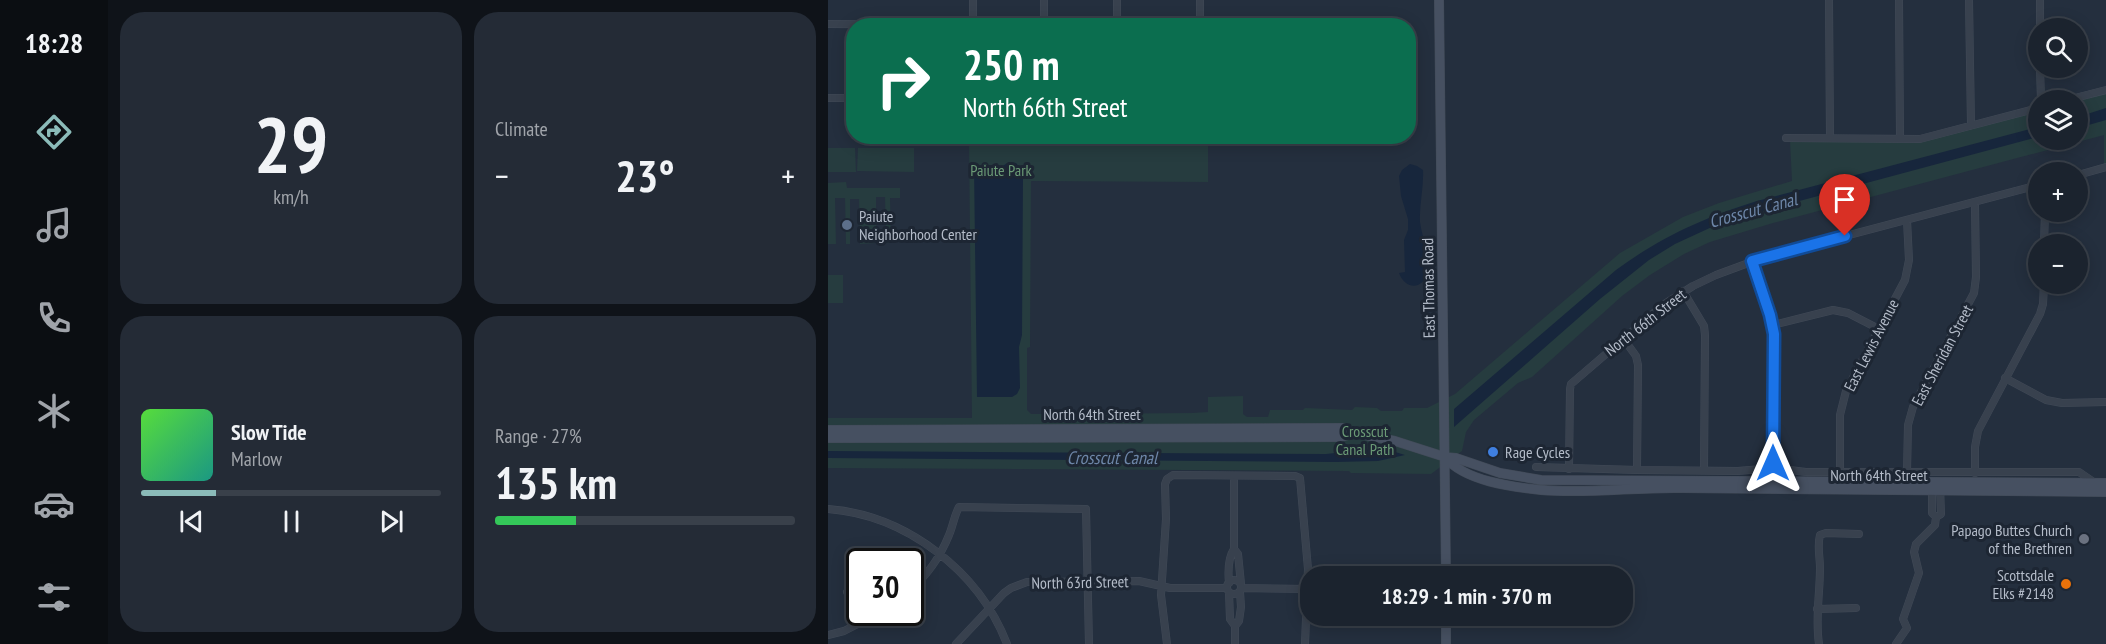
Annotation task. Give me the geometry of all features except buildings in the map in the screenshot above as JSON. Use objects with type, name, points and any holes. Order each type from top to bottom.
[{"type":"main road","name":"East Thomas Road","points":[[1439,0],[1446,566]]},
{"type":"main road","name":"North 64th Street","points":[[828,430],[1344,428],[1355,433],[1395,441],[1428,451],[1445,457],[1457,469],[1486,480],[1524,488],[2106,483]]},
{"type":"main road","name":"North 64th Street","points":[[828,438],[1341,437],[1355,433]]},
{"type":"main road","name":"North 64th Street","points":[[1936,486],[2106,492]]},
{"type":"main road","points":[[1446,626],[1446,644]]},
{"type":"street","points":[[973,0],[973,18]]},
{"type":"street","points":[[1044,0],[1044,18]]},
{"type":"street","points":[[1117,0],[1117,18]]},
{"type":"street","points":[[1200,0],[1200,18]]},
{"type":"street","points":[[1829,0],[1830,138]]},
{"type":"street","points":[[1899,0],[1900,139]]},
{"type":"street","points":[[1969,0],[1971,125]]},
{"type":"street","points":[[2040,0],[2040,18]]},
{"type":"street","points":[[828,24],[846,24]]},
{"type":"street","points":[[2088,95],[2106,90]]},
{"type":"street","points":[[828,98],[846,98]]},
{"type":"street","points":[[1786,138],[1927,138],[2028,111]]},
{"type":"street","points":[[2088,172],[2106,167]]},
{"type":"street","name":"North 66th Street","points":[[1569,469],[1571,384],[1662,305],[1683,291],[1752,261],[2028,188]]},
{"type":"street","name":"East Sheridan Street","points":[[1908,472],[1908,425],[1913,407],[1974,293],[1976,277],[1975,202]]},
{"type":"street","name":"East Lewis Avenue","points":[[1840,471],[1840,415],[1846,391],[1905,280],[1909,260],[1906,220]]},
{"type":"street","points":[[1752,261],[1773,325],[1773,485]]},
{"type":"street","points":[[1683,291],[1702,321],[1705,335],[1704,470]]},
{"type":"street","points":[[1975,473],[1975,447],[1978,432],[2040,314],[2044,294]]},
{"type":"street","points":[[1773,325],[1833,310],[1848,313],[1879,329]]},
{"type":"street","points":[[1623,338],[1636,356],[1638,365],[1637,470]]},
{"type":"street","points":[[2005,378],[2046,400],[2062,403],[2106,402]]},
{"type":"street","name":"North 64th Street","points":[[1536,467],[1744,471],[1773,468],[1806,472],[2079,472],[2095,483]]},
{"type":"street","points":[[1167,644],[1161,586],[1167,478],[1173,475],[1295,476],[1300,478],[1306,566]]},
{"type":"street","points":[[1234,476],[1234,549],[1231,554],[1228,588],[1230,619],[1235,626],[1235,644]]},
{"type":"street","points":[[1896,644],[1906,628],[1903,619],[1919,573],[1914,552],[1916,544],[1935,525],[1936,517],[1932,513],[1936,486]]},
{"type":"street","points":[[924,576],[949,536],[959,507],[1086,509],[1089,644]]},
{"type":"street","points":[[828,509],[885,522],[909,533],[939,553],[966,578],[989,609],[1007,644]]},
{"type":"street","points":[[1819,644],[1817,609],[1820,535],[1826,533],[1859,534]]},
{"type":"street","points":[[1234,549],[1238,554],[1241,588],[1239,621],[1235,626]]},
{"type":"street","name":"North 63rd Street","points":[[956,644],[1011,588],[1027,582],[1139,580],[1161,586],[1228,588]]},
{"type":"street","points":[[1228,588],[1236,581],[1241,588]]},
{"type":"street","points":[[1228,588],[1235,594],[1241,588],[1300,589]]},
{"type":"street","points":[[1817,609],[1856,608]]},
{"type":"street","points":[[828,635],[854,626]]},
{"type":"street","points":[[1305,644],[1306,626]]},
{"type":"green space","points":[[2106,90],[2106,168],[2104,168],[2104,135],[2088,139],[2088,96]]},
{"type":"green space","points":[[2028,111],[2028,150],[2048,150],[1773,223],[1710,242],[1684,254],[1622,296],[1532,377],[1518,383],[1474,420],[1466,432],[1462,451],[1431,474],[1351,473],[1349,471],[828,468],[828,418],[972,418],[969,144],[1208,144],[1208,182],[1031,181],[1030,347],[1027,348],[1027,410],[1031,414],[1058,414],[1063,408],[1070,408],[1075,414],[1208,412],[1208,397],[1243,396],[1243,414],[1247,417],[1268,417],[1270,410],[1303,410],[1305,408],[1352,410],[1355,407],[1402,411],[1404,408],[1427,408],[1455,394],[1620,253],[1683,217],[1719,203],[1792,181],[1790,141],[1920,139]]},
{"type":"green space","points":[[828,148],[855,148],[856,172],[828,172]]},
{"type":"green space","points":[[858,148],[914,148],[914,172],[857,171]]},
{"type":"green space","points":[[846,182],[847,188],[900,188],[900,198],[890,198],[891,243],[886,243],[885,197],[876,197],[876,243],[860,244],[859,199],[850,199],[850,244],[846,244],[845,198],[835,198],[836,244],[828,244],[828,183]]},
{"type":"green space","points":[[828,275],[843,275],[843,303],[828,303]]},
{"type":"water","points":[[2106,108],[2106,120],[2088,125],[2088,114]]},
{"type":"water","name":"Crosscut Canal","points":[[2028,130],[2028,140],[1747,215],[1714,226],[1675,244],[1649,260],[1600,299],[1454,427],[1454,409],[1616,270],[1666,238],[1719,214],[1757,201]]},
{"type":"water","points":[[1009,162],[1016,163],[1023,175],[1020,388],[1012,397],[977,397],[974,166],[1001,167]]},
{"type":"water","points":[[1410,164],[1423,170],[1420,222],[1428,260],[1425,279],[1413,286],[1405,282],[1399,273],[1405,272],[1404,240],[1408,230],[1408,219],[1401,196],[1399,176],[1402,170]]},
{"type":"water","name":"Crosscut Canal","points":[[1382,448],[1405,455],[1378,461],[1336,462],[828,458],[828,451],[1326,454]]},
{"type":"place","name":"Paiute Neighborhood Center","points":[[847,225]]},
{"type":"place","name":"Rage Cycles","points":[[1493,452]]},
{"type":"place","name":"Papago Buttes Church of the Brethren","points":[[2084,539]]},
{"type":"place","name":"Scottsdale Elks #2148","points":[[2066,584]]},
{"type":"route","points":[[1773,463],[1774,334],[1752,261],[1845,236]]},
{"type":"park label","name":"Paiute Park","points":[[1001,170]]},
{"type":"park label","name":"Crosscut Canal Path","points":[[1365,440]]}]
